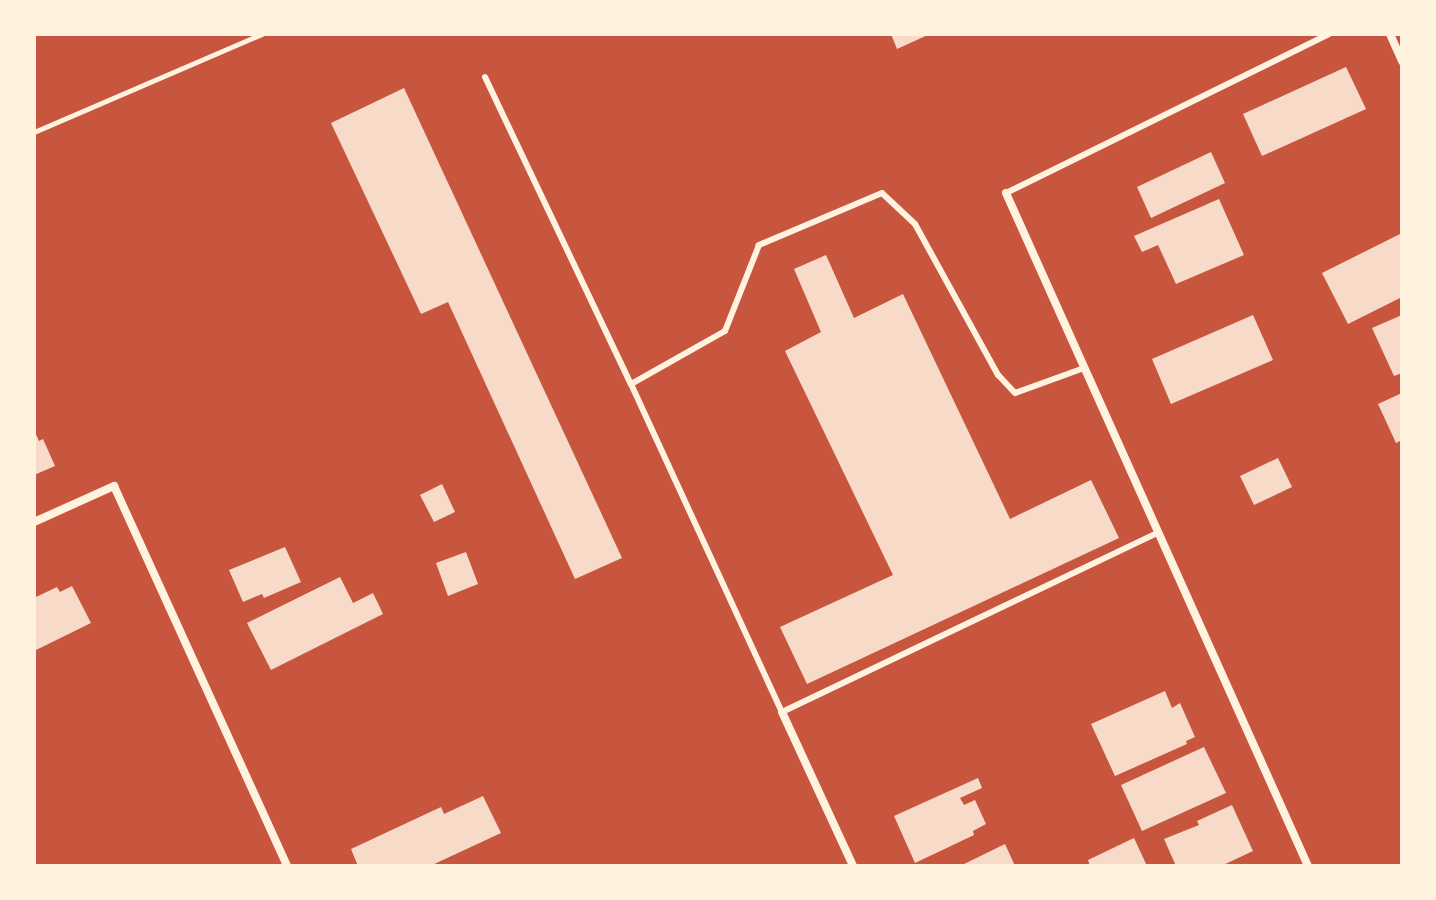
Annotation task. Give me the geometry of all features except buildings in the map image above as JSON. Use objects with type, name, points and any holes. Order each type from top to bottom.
[{"type":"street","points":[[1390,34],[1402,61]]},
{"type":"street","points":[[1006,193],[1308,866]]},
{"type":"street","points":[[34,522],[114,486],[287,866]]},
{"type":"street","points":[[782,712],[853,866]]},
{"type":"lane","points":[[1006,193],[1329,34]]},
{"type":"lane","points":[[485,77],[782,712],[1157,533]]},
{"type":"lane","points":[[631,384],[725,331],[759,245],[882,193],[915,224],[998,375],[1015,393],[1084,368]]},
{"type":"path","points":[[34,132],[262,34]]}]
